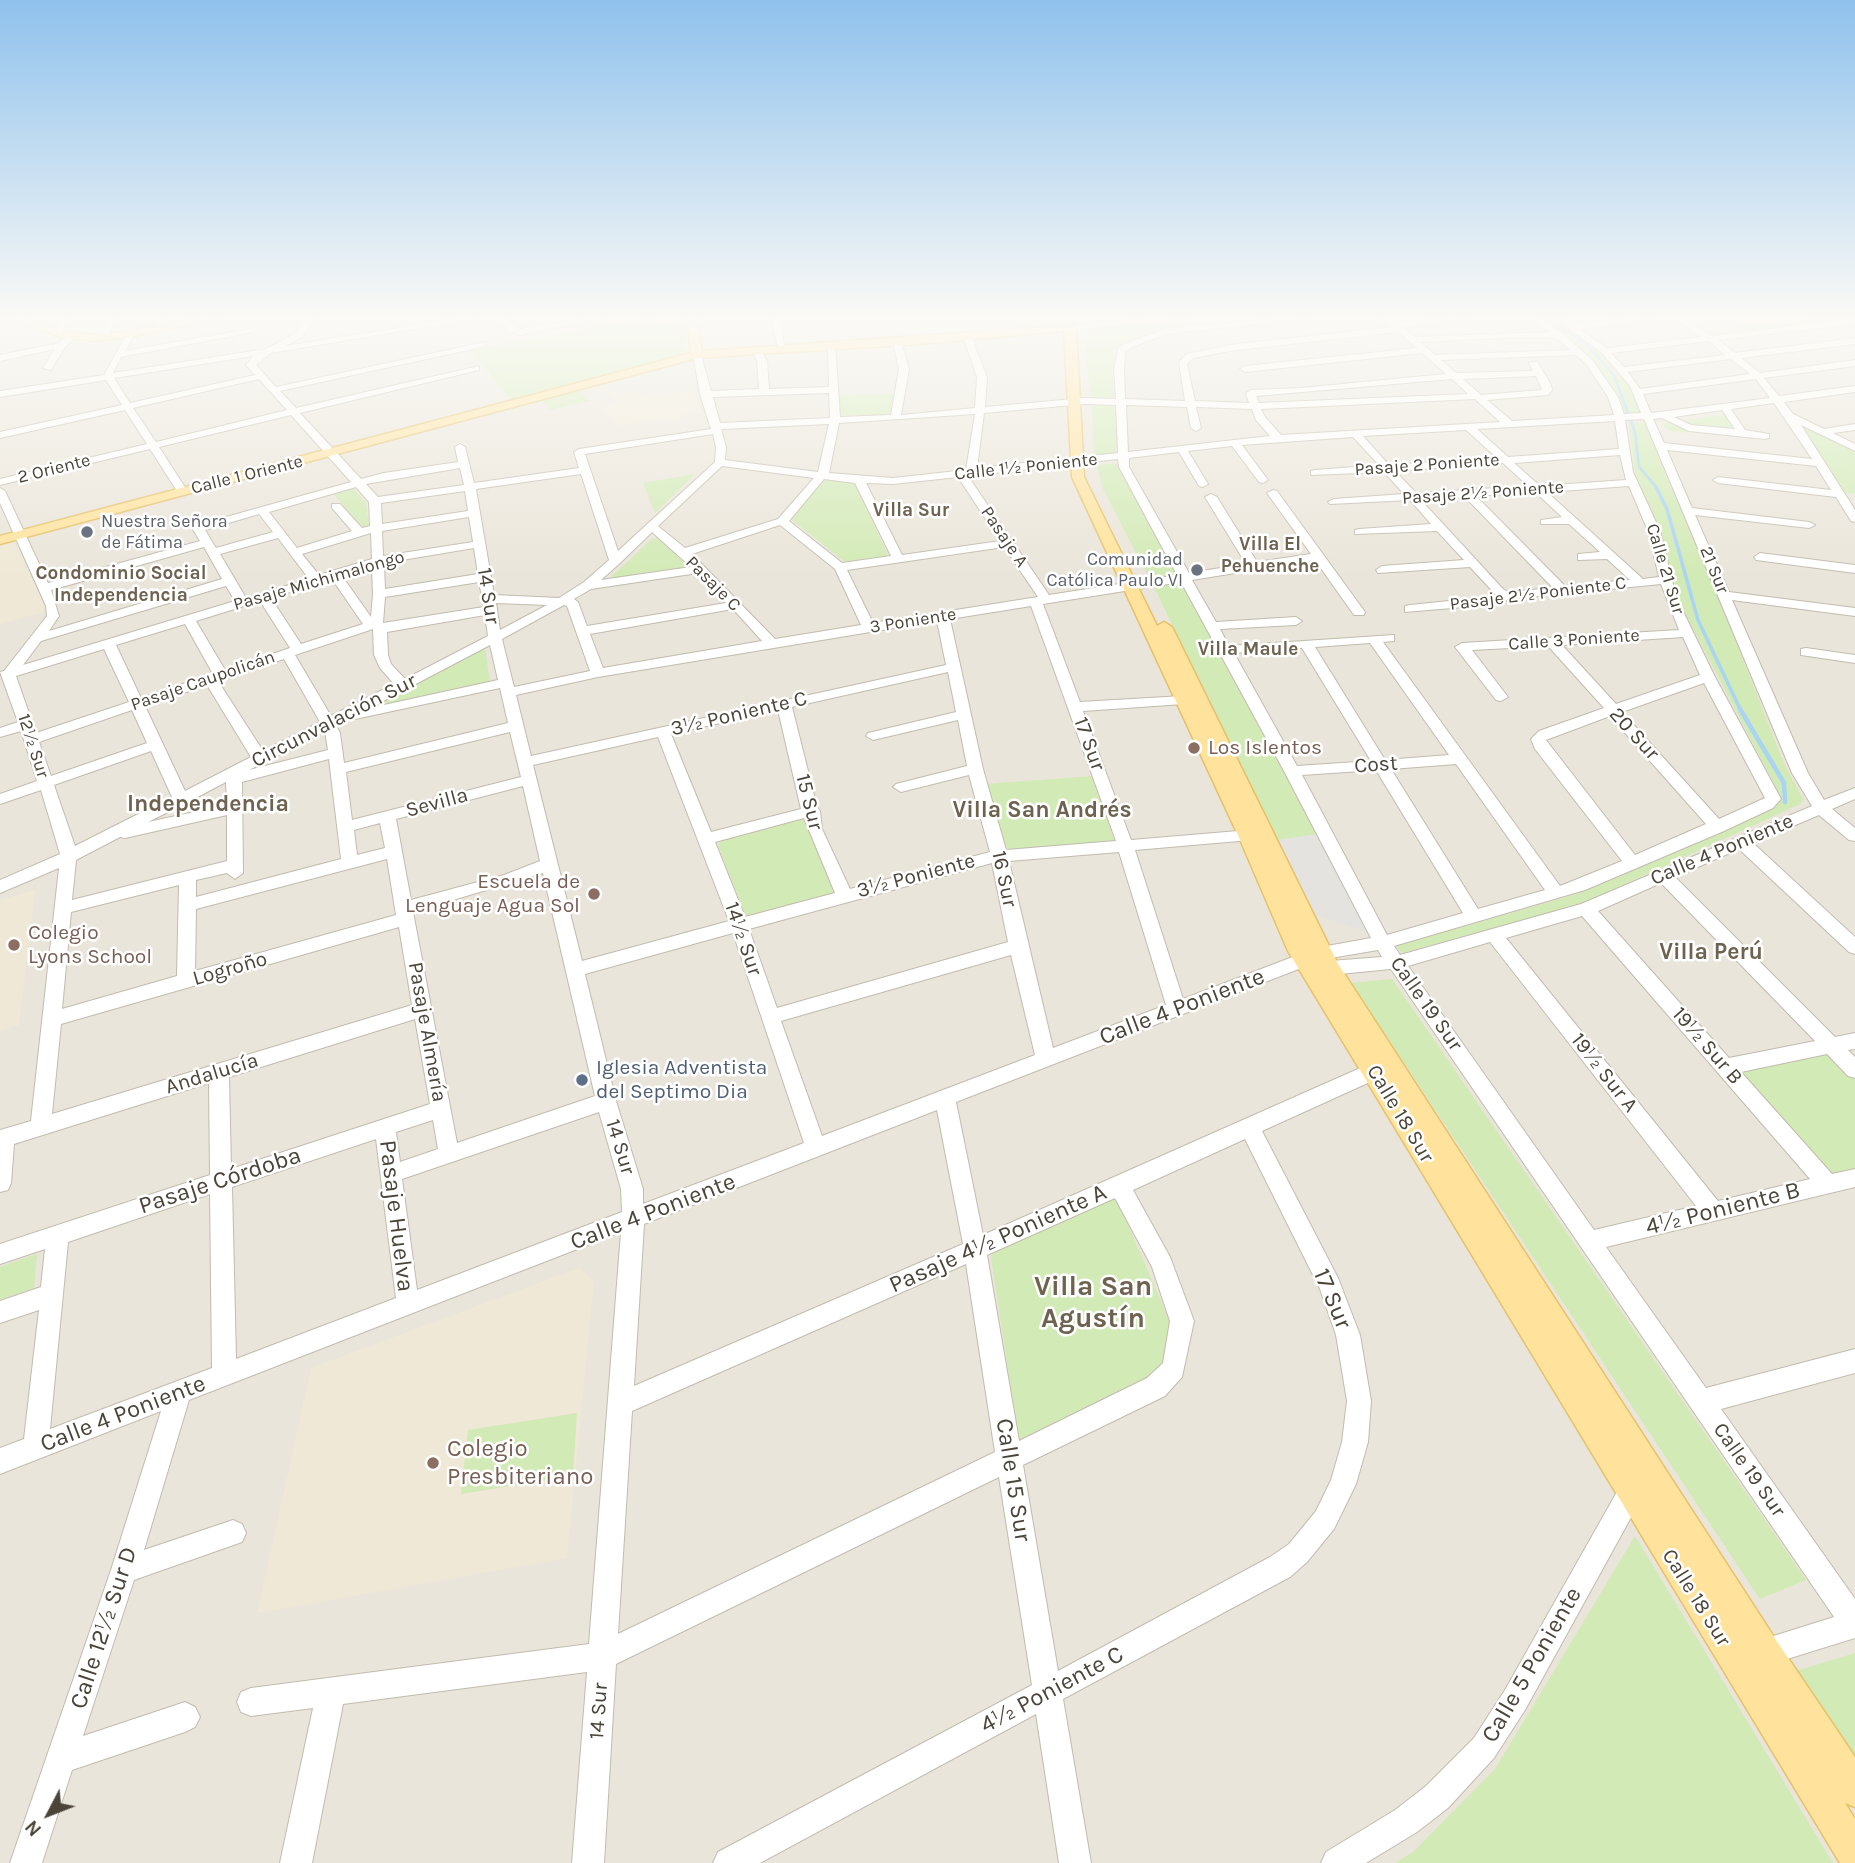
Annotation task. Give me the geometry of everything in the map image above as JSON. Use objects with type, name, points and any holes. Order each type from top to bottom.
[{"type":"main road","name":"Calle 1 Oriente","points":[[0,540],[515,404]]},
{"type":"main road","name":"Calle 18 Sur","points":[[1079,404],[1082,461],[1078,477],[1267,834],[1319,960],[1374,1072],[1631,1492],[1750,1656],[1855,1789]]},
{"type":"main road","name":"Calle 18 Sur","points":[[1136,586],[1183,700],[1248,835],[1319,960],[1750,1656],[1855,1853]]},
{"type":"street","points":[[124,404],[183,492]]},
{"type":"street","points":[[0,435],[139,404]]},
{"type":"street","points":[[287,404],[375,501],[379,594],[376,625],[382,659],[403,685]]},
{"type":"street","name":"2 Oriente","points":[[0,482],[324,404]]},
{"type":"street","points":[[708,404],[721,451],[720,463]]},
{"type":"street","points":[[683,553],[782,521],[824,474],[835,421],[834,404]]},
{"type":"street","points":[[895,418],[898,404]]},
{"type":"street","points":[[966,473],[980,404]]},
{"type":"street","points":[[615,561],[579,452],[715,429],[895,418],[1055,404]]},
{"type":"street","name":"Calle 19 Sur","points":[[1121,404],[1124,467],[1292,771],[1382,943],[1855,1624]]},
{"type":"street","points":[[1196,428],[1190,404],[1323,404]]},
{"type":"street","points":[[1486,404],[1510,424]]},
{"type":"street","name":"Calle 21 Sur","points":[[1616,404],[1623,417],[1624,452],[1632,483],[1654,531],[1670,597],[1708,677],[1773,799]]},
{"type":"street","name":"21 Sur","points":[[1642,404],[1645,417],[1662,446],[1800,773],[1821,807],[1855,836]]},
{"type":"street","name":"Calle 1½ Poniente","points":[[720,463],[859,480],[893,481],[1278,438],[1645,417],[1749,404]]},
{"type":"street","points":[[1782,404],[1846,497],[1855,519]]},
{"type":"street","points":[[1256,406],[1260,418],[1278,438]]},
{"type":"street","points":[[1725,407],[1740,429],[1739,432]]},
{"type":"street","points":[[1664,415],[1689,428],[1765,436]]},
{"type":"street","points":[[1790,416],[1855,448]]},
{"type":"street","points":[[1469,427],[1640,582]]},
{"type":"street","points":[[1822,432],[1855,427]]},
{"type":"street","points":[[1354,432],[1506,596]]},
{"type":"street","points":[[1235,443],[1263,480]]},
{"type":"street","points":[[1662,446],[1820,463]]},
{"type":"street","name":"14 Sur","points":[[460,447],[475,513],[495,638],[606,1101],[632,1189],[633,1220],[588,1863]]},
{"type":"street","points":[[1182,449],[1203,484]]},
{"type":"street","name":"Pasaje 2 Poniente","points":[[1315,473],[1624,452]]},
{"type":"street","name":"Circunvalación Sur","points":[[0,887],[68,857],[234,775],[565,600],[588,585],[720,463]]},
{"type":"street","points":[[243,603],[197,530],[200,527],[390,475],[465,464]]},
{"type":"street","points":[[375,501],[584,470]]},
{"type":"street","name":"Pasaje A","points":[[966,473],[1041,600]]},
{"type":"street","points":[[859,480],[898,558]]},
{"type":"street","points":[[1718,480],[1846,497]]},
{"type":"street","name":"Pasaje 2½ Poniente","points":[[1334,502],[1632,483]]},
{"type":"street","points":[[0,491],[52,606],[53,615],[4,675]]},
{"type":"street","points":[[1273,493],[1359,611]]},
{"type":"street","points":[[1468,494],[1563,591]]},
{"type":"street","points":[[1211,497],[1254,567]]},
{"type":"street","points":[[336,506],[360,533]]},
{"type":"street","points":[[261,510],[316,580]]},
{"type":"street","points":[[1690,511],[1809,525]]},
{"type":"street","points":[[295,552],[376,528],[475,513]]},
{"type":"street","points":[[1545,522],[1572,520]]},
{"type":"street","points":[[782,521],[841,567],[868,627]]},
{"type":"street","points":[[1359,532],[1441,527]]},
{"type":"street","name":"Pasaje C","points":[[652,528],[658,530],[701,569],[772,643]]},
{"type":"street","points":[[44,588],[208,548],[280,534]]},
{"type":"street","points":[[841,567],[1008,543]]},
{"type":"street","name":"Pasaje Michimalongo","points":[[4,675],[378,561],[480,544]]},
{"type":"street","points":[[1582,556],[1610,555]]},
{"type":"street","name":"3 Poniente","points":[[349,713],[368,714],[507,687],[868,627],[1319,556]]},
{"type":"street","points":[[1760,557],[1855,569]]},
{"type":"street","points":[[1382,570],[1473,563]]},
{"type":"street","points":[[588,585],[701,569]]},
{"type":"street","points":[[335,575],[376,625]]},
{"type":"street","points":[[379,594],[485,577]]},
{"type":"street","name":"Pasaje 2½ Poniente C","points":[[1410,609],[1499,600],[1506,596],[1666,580]]},
{"type":"street","points":[[34,639],[229,582]]},
{"type":"street","points":[[1723,595],[1855,612]]},
{"type":"street","points":[[263,597],[329,723],[337,761],[350,862]]},
{"type":"street","points":[[565,600],[574,604],[598,673]]},
{"type":"street","name":"Pasaje Caupolicán","points":[[0,733],[28,732],[136,704],[376,625],[490,604],[565,600]]},
{"type":"street","name":"17 Sur","points":[[1041,600],[1075,707],[1125,845],[1177,1009]]},
{"type":"street","points":[[148,605],[161,628]]},
{"type":"street","points":[[584,631],[735,605]]},
{"type":"street","name":"16 Sur","points":[[943,616],[975,769],[999,855],[1017,946],[1046,1060]]},
{"type":"street","points":[[188,619],[260,759]]},
{"type":"street","points":[[1212,626],[1296,621]]},
{"type":"street","name":"Calle 3 Poniente","points":[[1501,697],[1462,647],[1687,633]]},
{"type":"street","points":[[1224,650],[1382,639],[1460,759],[1556,893]]},
{"type":"street","name":"20 Sur","points":[[1551,641],[1718,827]]},
{"type":"street","points":[[108,643],[181,799]]},
{"type":"street","points":[[1306,644],[1474,916]]},
{"type":"street","points":[[1806,652],[1855,659]]},
{"type":"street","name":"3½ Poniente C","points":[[525,762],[954,667]]},
{"type":"street","name":"12½ Sur","points":[[4,675],[28,732],[67,846],[68,857]]},
{"type":"street","points":[[1632,862],[1538,741],[1541,735],[1708,677]]},
{"type":"street","points":[[1075,707],[1183,700]]},
{"type":"street","name":"15 Sur","points":[[784,704],[812,811],[814,829],[844,895]]},
{"type":"street","points":[[873,736],[965,714]]},
{"type":"street","points":[[236,892],[234,775],[337,761],[516,726]]},
{"type":"street","name":"14½ Sur","points":[[663,732],[738,925],[816,1149]]},
{"type":"street","points":[[0,799],[155,745]]},
{"type":"street","name":"Cost","points":[[1292,771],[1460,759]]},
{"type":"street","points":[[901,787],[975,769]]},
{"type":"street","name":"Sevilla","points":[[345,827],[528,779]]},
{"type":"street","name":"Calle 4 Poniente","points":[[1319,960],[1397,962],[1586,909],[1855,793]]},
{"type":"street","name":"Calle 4 Poniente","points":[[1,1463],[1177,1009],[1319,960],[1591,881],[1718,827],[1773,799]]},
{"type":"street","points":[[113,833],[141,831],[234,808]]},
{"type":"street","points":[[706,839],[812,811]]},
{"type":"street","name":"Pasaje Almería","points":[[387,816],[407,913],[449,1155]]},
{"type":"street","name":"3½ Poniente","points":[[575,970],[999,855],[1267,834]]},
{"type":"street","points":[[1741,842],[1855,947]]},
{"type":"street","points":[[187,905],[394,851]]},
{"type":"street","points":[[41,1126],[68,857]]},
{"type":"street","points":[[63,908],[235,864]]},
{"type":"street","points":[[407,913],[549,864]]},
{"type":"street","points":[[1664,876],[1855,1070]]},
{"type":"street","points":[[186,982],[188,877]]},
{"type":"street","name":"19½ Sur B","points":[[1586,909],[1828,1184]]},
{"type":"street","name":"Logroño","points":[[52,1018],[186,982],[407,913]]},
{"type":"street","name":"19½ Sur A","points":[[1494,935],[1714,1212]]},
{"type":"street","points":[[769,1017],[1017,946]]},
{"type":"street","name":"Andalucía","points":[[2,1138],[423,1009]]},
{"type":"street","points":[[1726,1067],[1855,1041]]},
{"type":"street","points":[[219,1072],[224,1376]]},
{"type":"street","name":"Pasaje 4½ Poniente A","points":[[620,1404],[975,1250],[1374,1072]]},
{"type":"street","name":"Calle 15 Sur","points":[[945,1099],[975,1250],[1075,1863]]},
{"type":"street","points":[[391,1174],[606,1101]]},
{"type":"street","name":"Pasaje Córdoba","points":[[0,1254],[441,1109]]},
{"type":"street","name":"Pasaje Huelva","points":[[385,1127],[408,1306]]},
{"type":"street","name":"17 Sur","points":[[1249,1127],[1330,1286],[1348,1335],[1358,1381],[1359,1411],[1355,1442],[1343,1483]]},
{"type":"street","points":[[0,1183],[2,1138]]},
{"type":"street","name":"4½ Poniente B","points":[[1590,1241],[1855,1178]]},
{"type":"street","points":[[251,1702],[603,1656],[1156,1387],[1174,1368],[1182,1321],[1162,1264],[1120,1186]]},
{"type":"street","points":[[37,1447],[58,1234]]},
{"type":"street","points":[[0,1312],[53,1294]]},
{"type":"street","points":[[1702,1402],[1855,1361]]},
{"type":"street","name":"Calle 12½ Sur D","points":[[26,1863],[124,1570],[179,1393]]},
{"type":"street","name":"4½ Poniente C","points":[[729,1863],[1280,1567],[1313,1536],[1330,1511],[1343,1483]]},
{"type":"street","name":"Calle 5 Poniente","points":[[1337,1863],[1406,1821],[1437,1797],[1484,1748],[1516,1700],[1631,1492]]},
{"type":"street","points":[[124,1570],[233,1532]]},
{"type":"street","points":[[1750,1656],[1855,1624]]},
{"type":"street","points":[[296,1863],[331,1692]]},
{"type":"street","points":[[60,1759],[185,1717]]},
{"type":"shaded area","points":[[0,404],[1855,404],[1855,1863],[0,1863]]},
{"type":"shaded area","points":[[615,404],[698,404],[701,412],[679,416],[680,419],[667,421],[666,418],[616,426],[600,408]]},
{"type":"shaded area","points":[[13,539],[45,604],[44,612],[0,624],[0,543]]},
{"type":"shaded area","points":[[1319,834],[1366,932],[1316,915],[1277,840]]},
{"type":"shaded area","name":"Colegio Lyons School","points":[[35,890],[19,1025],[0,1031],[0,900]]},
{"type":"shaded area","name":"Colegio Presbiteriano","points":[[579,1268],[594,1280],[567,1558],[257,1613],[311,1368]]},
{"type":"green space","points":[[545,404],[577,404],[551,410]]},
{"type":"green space","points":[[839,404],[892,404],[890,416],[838,415]]},
{"type":"green space","points":[[1618,404],[1637,404],[1642,414],[1622,413]]},
{"type":"green space","points":[[1114,405],[1118,453],[1094,455],[1092,406]]},
{"type":"green space","points":[[1728,414],[1732,429],[1689,429],[1690,433],[1669,431],[1661,424]]},
{"type":"green space","points":[[1798,422],[1855,450],[1855,493],[1845,494]]},
{"type":"green space","points":[[1629,423],[1645,423],[1698,546],[1785,766],[1803,799],[1800,804],[1581,904],[1402,953],[1396,946],[1574,895],[1618,877],[1776,806],[1781,797],[1675,594],[1670,568],[1635,475]]},
{"type":"green space","points":[[1119,463],[1319,834],[1277,840],[1154,587],[1103,489],[1096,465]]},
{"type":"green space","points":[[695,474],[655,513],[643,483]]},
{"type":"green space","points":[[824,478],[854,482],[888,555],[845,562],[792,520]]},
{"type":"green space","points":[[353,488],[366,502],[369,526],[361,527],[333,493]]},
{"type":"green space","points":[[660,538],[689,569],[617,581],[611,577],[652,539]]},
{"type":"green space","points":[[485,648],[490,683],[372,709],[372,707]]},
{"type":"green space","points":[[1093,776],[1115,843],[1013,851],[1004,845],[986,784]]},
{"type":"green space","points":[[801,818],[807,822],[835,892],[746,917],[718,846],[723,838]]},
{"type":"green space","points":[[1392,979],[1806,1580],[1760,1599],[1351,983]]},
{"type":"green space","points":[[1826,1048],[1855,1078],[1855,1173],[1826,1180],[1727,1069]]},
{"type":"green space","points":[[1114,1193],[1175,1333],[1158,1376],[1020,1447],[991,1258],[993,1247]]},
{"type":"green space","points":[[37,1254],[34,1288],[0,1300],[0,1267]]},
{"type":"green space","points":[[577,1413],[573,1476],[461,1494],[468,1430]]},
{"type":"green space","points":[[1635,1536],[1833,1863],[1395,1863],[1413,1852],[1495,1769]]},
{"type":"green space","points":[[1855,1653],[1855,1762],[1796,1671]]},
{"type":"waterway","points":[[1625,404],[1635,432],[1639,467],[1657,488]]},
{"type":"waterway","points":[[1656,487],[1667,509],[1698,620],[1740,709]]},
{"type":"waterway","points":[[1740,709],[1784,783],[1785,802]]},
{"type":"place","name":"Nuestra Señora de Fátima","points":[[87,532]]},
{"type":"place","name":"Comunidad Católica Paulo VI","points":[[1197,570]]},
{"type":"place","name":"Los Islentos","points":[[1194,748]]},
{"type":"place","name":"Escuela de Lenguaje Agua Sol","points":[[594,894]]},
{"type":"place","name":"Colegio Lyons School","points":[[14,945]]},
{"type":"place","name":"Iglesia Adventista del Septimo Dia","points":[[582,1080]]},
{"type":"place","name":"Colegio Presbiteriano","points":[[433,1463]]},
{"type":"district","name":"Villa Sur","points":[[911,511]]},
{"type":"district","name":"Villa El Pehuenche","points":[[1270,556]]},
{"type":"district","name":"Condominio Social Independencia","points":[[121,585]]},
{"type":"district","name":"Villa Maule","points":[[1248,650]]},
{"type":"district","name":"Independencia","points":[[208,804]]},
{"type":"district","name":"Villa San Andrés","points":[[1042,810]]},
{"type":"district","name":"Villa Perú","points":[[1711,952]]},
{"type":"district","name":"Villa San Agustín","points":[[1093,1303]]}]
